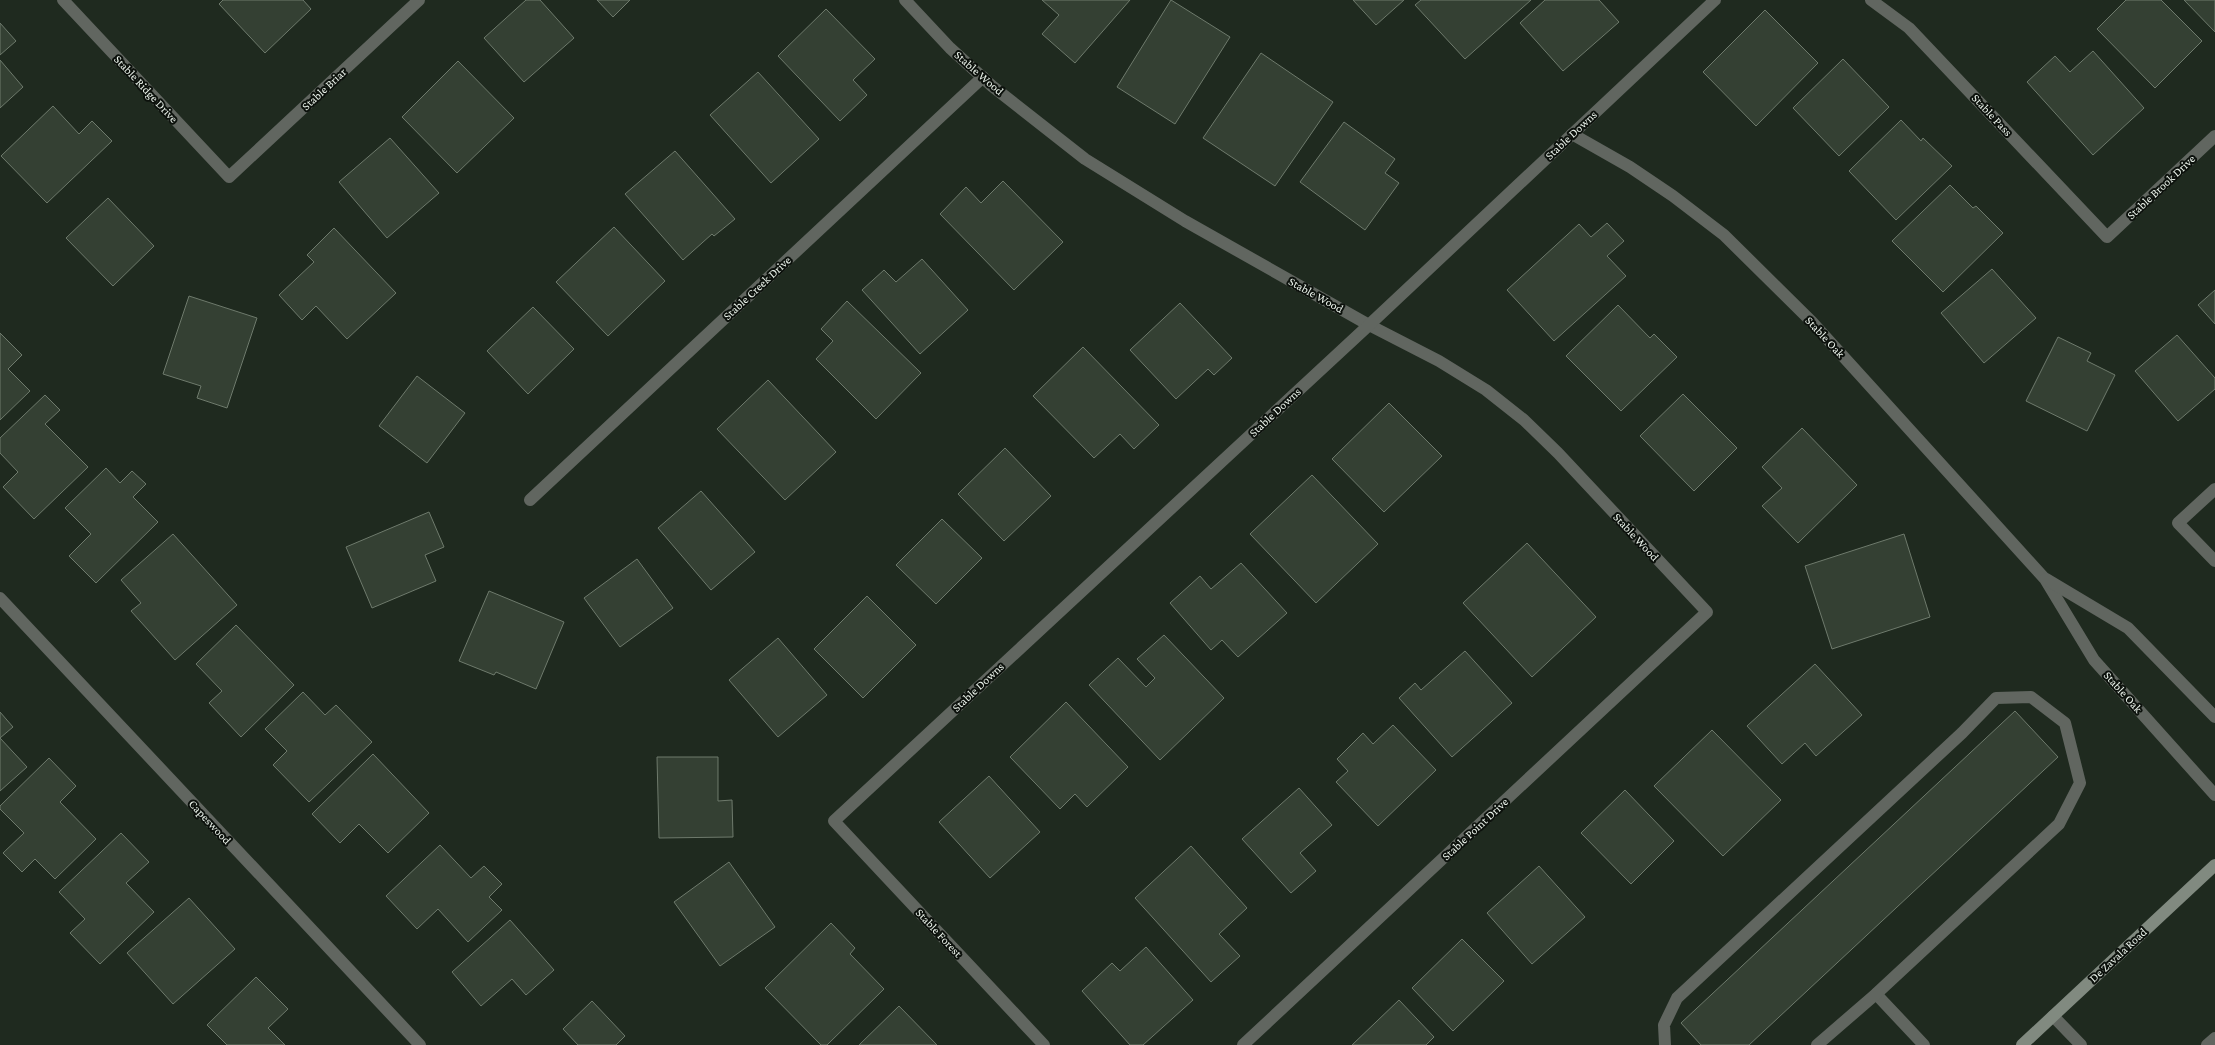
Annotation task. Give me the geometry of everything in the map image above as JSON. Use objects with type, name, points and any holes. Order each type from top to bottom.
[{"type":"main road","name":"De Zavala Road","points":[[2022,1045],[2215,866]]},
{"type":"street","name":"Stable Ridge Drive","points":[[63,0],[229,177]]},
{"type":"street","name":"Stable Briar","points":[[229,177],[418,0]]},
{"type":"street","name":"Stable Wood","points":[[905,0],[950,48],[983,77],[1085,158],[1185,221],[1369,325],[1439,361],[1486,390],[1524,420],[1565,460],[1707,612]]},
{"type":"street","name":"Stable Downs","points":[[834,821],[1369,325],[1714,0]]},
{"type":"street","name":"Stable Pass","points":[[1871,0],[1909,28],[2107,237]]},
{"type":"street","name":"Stable Creek Drive","points":[[530,500],[983,77]]},
{"type":"street","name":"Stable Oak","points":[[1572,134],[1659,187],[1724,235],[1812,322],[2045,578],[2094,660],[2215,795]]},
{"type":"street","name":"Stable Brook Drive","points":[[2107,237],[2215,136]]},
{"type":"street","points":[[2215,489],[2178,523],[2215,561]]},
{"type":"street","name":"Stable Oak","points":[[2045,578],[2128,628],[2215,717]]},
{"type":"street","name":"Capeswood","points":[[0,598],[420,1045]]},
{"type":"street","name":"Stable Point Drive","points":[[1243,1045],[1707,612]]},
{"type":"street","points":[[1665,1045],[1664,1025],[1677,998],[1962,734],[1996,698],[2030,696],[2065,723],[2080,783],[2059,824],[1876,994],[1817,1045]]},
{"type":"street","name":"Stable Forest","points":[[834,821],[1044,1045]]},
{"type":"street","points":[[1876,994],[1924,1045]]},
{"type":"street","points":[[2053,1016],[2081,1045]]},
{"type":"street","points":[[2207,1045],[2215,1038]]},
{"type":"building","points":[[223,0],[303,0],[311,9],[265,53],[219,4]]},
{"type":"building","points":[[526,0],[540,0],[574,38],[524,82],[484,38]]},
{"type":"building","points":[[597,0],[630,0],[613,17]]},
{"type":"building","points":[[1042,0],[1130,0],[1075,63],[1042,34],[1059,15]]},
{"type":"building","points":[[1171,0],[1230,37],[1175,124],[1117,87]]},
{"type":"building","points":[[1353,0],[1404,0],[1376,25]]},
{"type":"building","points":[[1421,0],[1531,0],[1465,59],[1415,5]]},
{"type":"building","points":[[1545,0],[1599,0],[1619,22],[1563,71],[1520,23]]},
{"type":"building","points":[[2126,0],[2161,0],[2202,41],[2155,88],[2097,29]]},
{"type":"building","points":[[2184,0],[2215,0],[2215,32]]},
{"type":"building","points":[[826,9],[875,59],[853,80],[867,95],[840,121],[778,56]]},
{"type":"building","points":[[1765,10],[1818,63],[1756,126],[1703,72]]},
{"type":"building","points":[[0,23],[16,41],[0,55]]},
{"type":"building","points":[[2093,51],[2144,108],[2093,155],[2027,82],[2055,56],[2070,72]]},
{"type":"building","points":[[1261,53],[1333,102],[1275,186],[1203,138]]},
{"type":"building","points":[[1843,59],[1889,107],[1839,156],[1793,108]]},
{"type":"building","points":[[0,60],[23,87],[0,108]]},
{"type":"building","points":[[458,61],[514,118],[457,173],[402,117]]},
{"type":"building","points":[[758,72],[819,139],[771,183],[710,115]]},
{"type":"building","points":[[53,106],[79,134],[92,121],[112,141],[47,203],[1,156]]},
{"type":"building","points":[[1901,120],[1921,141],[1923,138],[1952,166],[1896,220],[1849,171]]},
{"type":"building","points":[[1344,122],[1395,159],[1385,173],[1399,183],[1365,230],[1300,182]]},
{"type":"building","points":[[390,138],[439,193],[387,238],[339,182]]},
{"type":"building","points":[[675,151],[735,219],[714,236],[712,234],[683,260],[625,194]]},
{"type":"building","points":[[1003,181],[1063,242],[1014,290],[940,214],[966,187],[981,203]]},
{"type":"building","points":[[1950,185],[1973,208],[1976,206],[2003,233],[1943,292],[1892,241]]},
{"type":"building","points":[[108,198],[154,246],[113,286],[66,238]]},
{"type":"building","points":[[1607,223],[1624,241],[1607,256],[1626,276],[1554,341],[1507,290],[1579,224],[1591,237]]},
{"type":"building","points":[[614,227],[665,281],[608,336],[556,282]]},
{"type":"building","points":[[334,228],[396,293],[347,339],[316,306],[302,320],[279,295],[314,262],[307,255]]},
{"type":"building","points":[[922,259],[968,310],[920,354],[862,290],[884,270],[896,282]]},
{"type":"building","points":[[1992,269],[2036,318],[1984,363],[1941,313]]},
{"type":"building","points":[[2215,290],[2215,324],[2198,305]]},
{"type":"building","points":[[189,296],[257,318],[227,408],[197,398],[201,386],[163,374]]},
{"type":"building","points":[[847,301],[921,373],[876,419],[816,359],[833,341],[821,329]]},
{"type":"building","points":[[1180,303],[1232,358],[1214,375],[1208,369],[1176,399],[1130,350]]},
{"type":"building","points":[[1618,305],[1650,338],[1654,334],[1677,357],[1621,411],[1566,356]]},
{"type":"building","points":[[533,307],[574,349],[528,394],[487,351]]},
{"type":"building","points":[[0,333],[22,355],[8,369],[30,391],[0,420]]},
{"type":"building","points":[[2177,335],[2215,378],[2215,389],[2178,421],[2135,371]]},
{"type":"building","points":[[2058,337],[2091,353],[2087,361],[2115,375],[2087,431],[2026,401]]},
{"type":"building","points":[[1083,347],[1159,425],[1134,449],[1120,434],[1094,458],[1033,396]]},
{"type":"building","points":[[417,376],[465,413],[427,463],[379,426]]},
{"type":"building","points":[[768,380],[836,452],[785,500],[717,429]]},
{"type":"building","points":[[1683,394],[1737,448],[1694,491],[1640,436]]},
{"type":"building","points":[[45,395],[60,410],[45,424],[88,467],[34,519],[3,487],[18,472],[0,453],[0,438]]},
{"type":"building","points":[[1389,403],[1442,456],[1384,512],[1332,459]]},
{"type":"building","points":[[1802,428],[1857,485],[1798,543],[1762,506],[1782,488],[1762,467]]},
{"type":"building","points":[[1005,448],[1051,496],[1004,541],[958,494]]},
{"type":"building","points":[[106,468],[120,483],[132,471],[146,484],[133,497],[158,522],[96,583],[69,556],[91,534],[65,508]]},
{"type":"building","points":[[1312,475],[1378,544],[1316,603],[1250,534]]},
{"type":"building","points":[[701,491],[755,552],[711,590],[658,528]]},
{"type":"building","points":[[429,512],[444,547],[425,555],[436,581],[372,608],[346,547]]},
{"type":"building","points":[[942,519],[982,558],[936,604],[896,565]]},
{"type":"building","points":[[173,534],[237,605],[175,660],[131,611],[141,603],[121,580]]},
{"type":"building","points":[[1904,534],[1930,617],[1832,649],[1805,566]]},
{"type":"building","points":[[1527,543],[1596,617],[1532,677],[1463,603]]},
{"type":"building","points":[[637,559],[673,608],[620,647],[584,598]]},
{"type":"building","points":[[1241,563],[1287,613],[1238,657],[1222,640],[1211,650],[1170,603],[1200,576],[1211,589]]},
{"type":"building","points":[[489,591],[564,622],[536,689],[496,672],[494,675],[459,661]]},
{"type":"building","points":[[867,596],[916,645],[863,698],[814,649]]},
{"type":"building","points":[[236,625],[294,685],[241,737],[209,703],[222,691],[196,664]]},
{"type":"building","points":[[1164,635],[1224,698],[1160,760],[1089,685],[1118,658],[1146,687],[1155,678],[1137,659]]},
{"type":"building","points":[[778,638],[827,695],[778,737],[729,680]]},
{"type":"building","points":[[1465,651],[1512,703],[1452,757],[1399,698],[1415,683],[1421,690]]},
{"type":"building","points":[[1815,664],[1862,715],[1816,756],[1805,743],[1782,764],[1747,726]]},
{"type":"building","points":[[303,692],[325,715],[336,705],[372,742],[309,802],[273,765],[287,751],[265,729]]},
{"type":"building","points":[[1066,702],[1128,767],[1087,807],[1075,794],[1060,809],[1010,757]]},
{"type":"building","points":[[2015,711],[2058,757],[1749,1045],[1701,1045],[1681,1023]]},
{"type":"building","points":[[0,712],[13,727],[0,738]]},
{"type":"building","points":[[1393,725],[1436,770],[1378,826],[1336,782],[1348,771],[1337,759],[1363,733],[1373,744]]},
{"type":"building","points":[[1712,730],[1781,800],[1723,856],[1654,786]]},
{"type":"building","points":[[0,738],[27,767],[0,791]]},
{"type":"building","points":[[373,754],[429,813],[388,853],[359,824],[340,843],[312,814]]},
{"type":"building","points":[[657,757],[718,757],[718,801],[732,800],[733,837],[659,838]]},
{"type":"building","points":[[49,758],[76,786],[60,802],[96,839],[55,879],[35,859],[22,872],[3,853],[24,833],[0,809],[0,806]]},
{"type":"building","points":[[989,776],[1040,832],[990,878],[939,822]]},
{"type":"building","points":[[1299,788],[1332,825],[1300,853],[1316,871],[1291,893],[1242,839]]},
{"type":"building","points":[[1625,790],[1674,841],[1631,884],[1581,833]]},
{"type":"building","points":[[121,833],[149,862],[126,883],[154,912],[100,964],[70,933],[85,919],[59,892]]},
{"type":"building","points":[[440,845],[471,878],[484,866],[502,884],[489,897],[502,910],[468,942],[438,909],[417,929],[386,896]]},
{"type":"building","points":[[1191,846],[1247,908],[1219,934],[1240,956],[1211,982],[1135,898]]},
{"type":"building","points":[[729,862],[775,927],[720,966],[674,902]]},
{"type":"building","points":[[1539,866],[1585,917],[1532,964],[1487,913]]},
{"type":"building","points":[[189,898],[235,949],[173,1004],[127,953]]},
{"type":"building","points":[[510,920],[554,970],[526,995],[512,979],[481,1006],[452,972]]},
{"type":"building","points":[[831,923],[855,948],[850,954],[884,989],[827,1045],[821,1045],[765,988]]},
{"type":"building","points":[[1462,939],[1504,981],[1453,1031],[1412,988]]},
{"type":"building","points":[[1146,947],[1193,1000],[1143,1045],[1130,1045],[1082,991],[1112,963],[1120,971]]},
{"type":"building","points":[[256,977],[288,1009],[268,1028],[285,1045],[227,1045],[207,1025]]},
{"type":"building","points":[[1399,1000],[1434,1037],[1426,1045],[1352,1045]]},
{"type":"building","points":[[592,1001],[625,1036],[616,1045],[578,1045],[563,1029]]},
{"type":"building","points":[[899,1006],[937,1045],[859,1045]]}]
